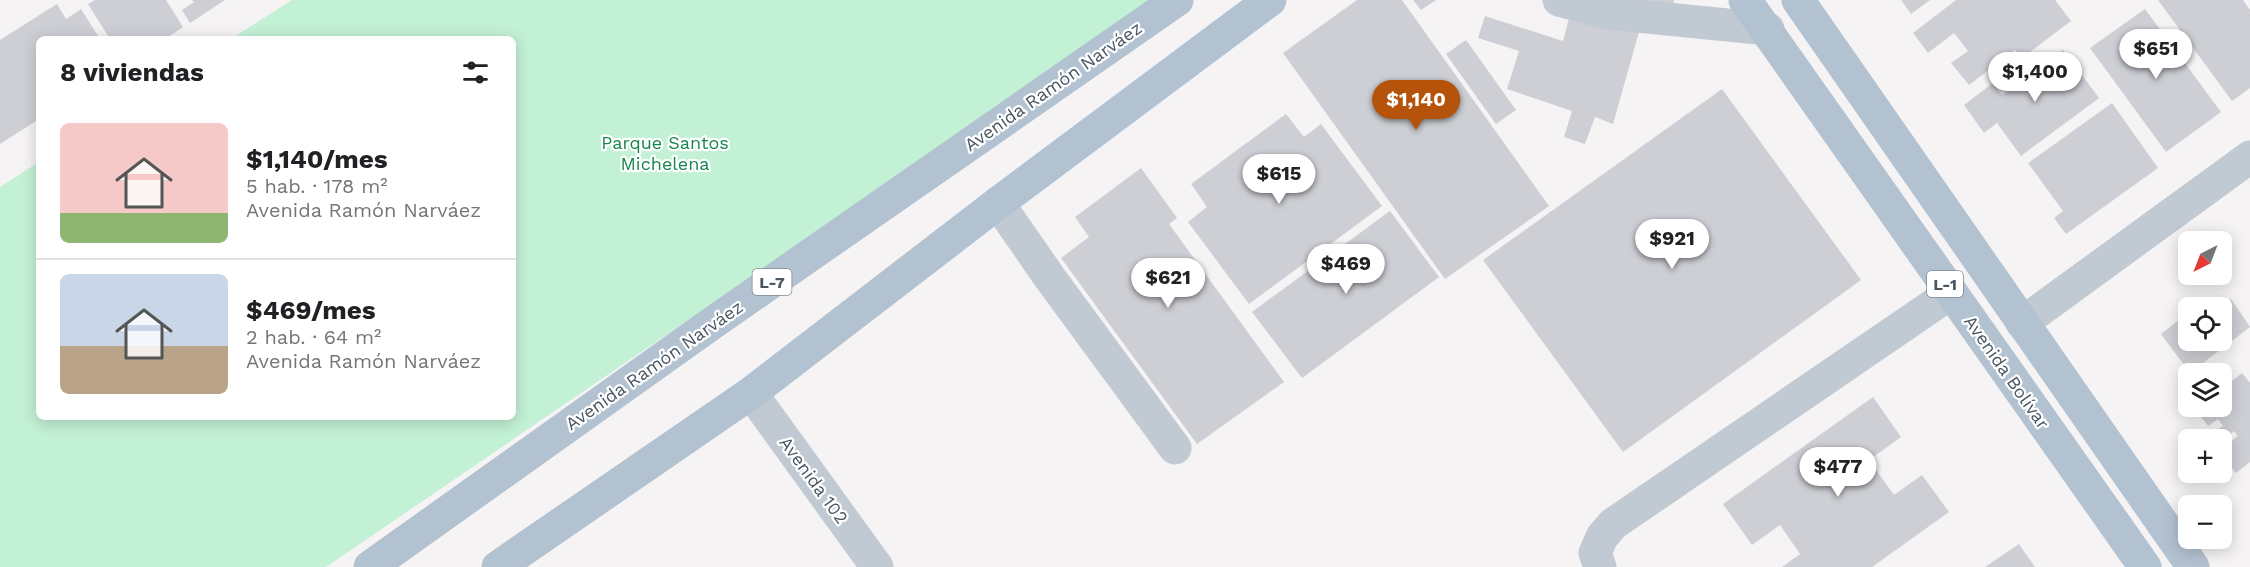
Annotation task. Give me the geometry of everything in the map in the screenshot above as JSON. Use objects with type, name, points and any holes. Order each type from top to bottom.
[{"type":"main road","name":"Avenida Ramón Narváez","points":[[370,567],[711,324],[1177,0]]},
{"type":"main road","points":[[498,567],[751,393],[998,202],[1270,0]]},
{"type":"main road","name":"Avenida Bolívar","points":[[1745,0],[1768,29],[2145,567]]},
{"type":"main road","name":"L-1","points":[[1798,0],[2193,567]]},
{"type":"street","points":[[1559,0],[1607,13],[1688,10],[1768,29]]},
{"type":"street","points":[[2022,323],[2250,157]]},
{"type":"street","points":[[998,202],[1050,278],[1175,448]]},
{"type":"street","points":[[1600,567],[1595,553],[1602,537],[1613,524],[1951,293]]},
{"type":"street","name":"Avenida 102","points":[[751,393],[877,567]]},
{"type":"green space","name":"Parque Santos Michelena","points":[[292,0],[1157,0],[326,567],[0,567],[0,187],[36,164],[36,420],[516,420],[516,36],[236,36]]},
{"type":"building","points":[[95,0],[166,0],[183,27],[170,36],[108,36],[88,4]]},
{"type":"building","points":[[192,0],[225,0],[190,23],[182,10],[194,2]]},
{"type":"building","points":[[1357,0],[1402,0],[1549,206],[1445,279],[1283,53]]},
{"type":"building","points":[[1413,0],[1436,0],[1421,10]]},
{"type":"building","points":[[1574,0],[1674,0],[1671,13],[1646,7],[1613,124],[1595,117],[1585,144],[1564,137],[1572,111],[1507,89],[1519,51],[1478,38],[1485,16],[1563,41]]},
{"type":"building","points":[[1901,0],[1930,0],[1911,14]]},
{"type":"building","points":[[1956,0],[2055,0],[2071,21],[2022,58],[2015,50],[1969,85],[1951,63],[1968,51],[1954,33],[1928,53],[1913,33]]},
{"type":"building","points":[[2158,0],[2243,0],[2250,10],[2250,88],[2232,101]]},
{"type":"building","points":[[57,4],[66,19],[81,9],[98,36],[36,36],[36,121],[0,144],[0,40]]},
{"type":"building","points":[[2145,9],[2221,112],[2166,152],[2090,48]]},
{"type":"building","points":[[1466,40],[1516,110],[1496,124],[1446,54]]},
{"type":"building","points":[[2063,50],[2099,98],[2021,156],[1997,123],[1984,133],[1964,105],[1993,83],[2002,95]]},
{"type":"building","points":[[1722,89],[1861,280],[1623,452],[1483,260]]},
{"type":"building","points":[[2112,103],[2158,168],[2066,234],[2054,218],[2063,211],[2028,163]]},
{"type":"building","points":[[1286,114],[1304,137],[1321,124],[1382,206],[1249,304],[1188,222],[1207,207],[1191,184]]},
{"type":"building","points":[[1141,168],[1177,218],[1169,224],[1284,382],[1197,444],[1061,258],[1089,237],[1075,217]]},
{"type":"building","points":[[1390,211],[1439,277],[1302,378],[1252,312]]},
{"type":"building","points":[[2232,300],[2250,327],[2232,341]]},
{"type":"building","points":[[2178,321],[2178,351],[2219,351],[2203,363],[2183,363],[2161,334]]},
{"type":"building","points":[[2242,373],[2250,383],[2250,462],[2236,473],[2232,468],[2232,440],[2238,436],[2234,431],[2232,433],[2232,429],[2218,429],[2223,426],[2218,419],[2208,426],[2201,417],[2232,417],[2232,381]]},
{"type":"building","points":[[1873,397],[1901,437],[1869,460],[1894,495],[1922,475],[1949,512],[1872,567],[1782,567],[1800,554],[1780,525],[1752,545],[1723,504]]},
{"type":"building","points":[[2019,544],[2035,567],[1985,567]]}]
